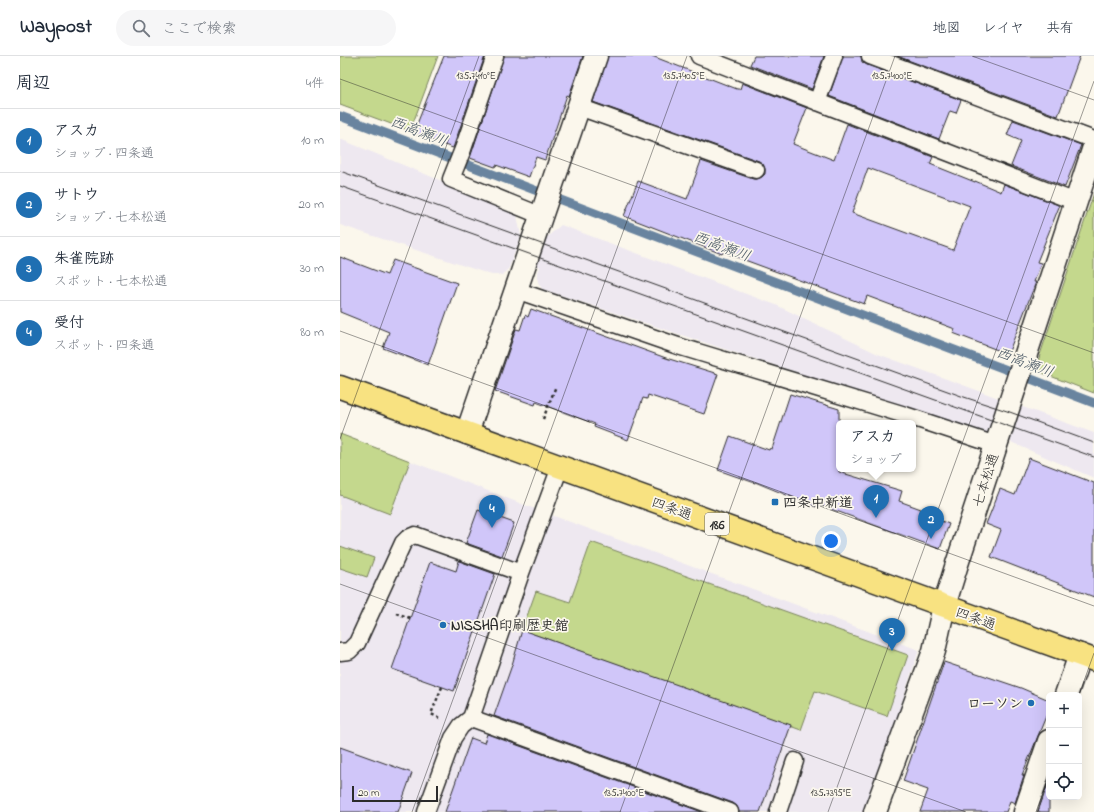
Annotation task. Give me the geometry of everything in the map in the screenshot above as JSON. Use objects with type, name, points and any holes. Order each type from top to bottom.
[{"type":"main road","name":"四条通","points":[[340,387],[1087,658]]},
{"type":"street","points":[[467,433],[596,56]]},
{"type":"street","name":"七本松通","points":[[875,812],[934,651],[944,606],[1094,147]]},
{"type":"street","points":[[1068,692],[1087,658]]},
{"type":"street","points":[[1025,812],[1046,750]]},
{"type":"lane","points":[[495,56],[451,179],[542,216]]},
{"type":"lane","points":[[699,56],[1076,202]]},
{"type":"lane","points":[[817,102],[834,56]]},
{"type":"lane","points":[[870,56],[1094,140]]},
{"type":"lane","points":[[579,107],[756,170]]},
{"type":"lane","points":[[516,290],[678,346],[905,415],[996,445]]},
{"type":"lane","points":[[426,812],[453,738],[461,726],[471,718],[520,572],[560,467]]},
{"type":"lane","points":[[340,652],[349,651],[357,643],[403,543],[408,538],[415,535],[520,572]]},
{"type":"lane","points":[[471,718],[730,812]]},
{"type":"lane","points":[[778,812],[795,761]]},
{"type":"path","points":[[544,419],[556,386]]},
{"type":"shaded area","points":[[340,139],[483,198],[516,210],[521,236],[509,268],[502,275],[492,275],[340,225]]},
{"type":"shaded area","points":[[561,225],[776,305],[878,354],[1094,433],[1094,478],[1006,440],[542,289],[538,282],[537,274],[540,267],[536,265],[546,238]]},
{"type":"shaded area","points":[[340,434],[543,512],[919,650],[866,812],[340,812]]},
{"type":"green space","points":[[340,56],[438,56],[410,131],[340,105]]},
{"type":"green space","points":[[1094,193],[1094,393],[1035,370]]},
{"type":"green space","points":[[340,434],[410,461],[390,514],[340,495]]},
{"type":"green space","points":[[591,542],[908,655],[887,716],[815,691],[801,730],[522,630],[536,591],[570,602]]},
{"type":"green space","points":[[340,546],[374,558],[367,577],[340,568]]},
{"type":"building","points":[[444,56],[485,56],[453,148],[413,134]]},
{"type":"building","points":[[504,56],[583,56],[569,96],[567,95],[545,160],[536,157],[529,177],[496,165],[495,167],[470,158]]},
{"type":"building","points":[[608,56],[652,56],[737,89],[740,89],[742,83],[807,108],[793,144],[834,160],[847,124],[933,157],[930,164],[1001,192],[1004,184],[1058,205],[1059,207],[1037,262],[1041,263],[1034,282],[1036,282],[1008,354],[953,333],[955,329],[867,296],[864,304],[723,252],[722,254],[624,216],[638,181],[687,199],[701,161],[753,179],[762,177],[765,174],[765,169],[763,164],[759,161],[593,102]],"holes":[[[868,168],[970,206],[953,250],[852,213]]]},
{"type":"building","points":[[754,56],[824,56],[812,89],[750,65]]},
{"type":"building","points":[[843,56],[861,56],[862,62],[867,65],[961,100],[956,113],[950,111],[939,139],[829,96]]},
{"type":"building","points":[[897,56],[1080,56],[1058,116]]},
{"type":"building","points":[[1013,120],[1081,145],[1065,187],[1011,166],[1021,141],[1007,135]]},
{"type":"building","points":[[340,257],[387,275],[393,260],[457,283],[428,365],[383,348],[389,332],[340,312]]},
{"type":"building","points":[[531,309],[666,358],[718,374],[704,414],[648,395],[647,399],[643,398],[628,440],[594,427],[595,424],[536,402],[535,405],[495,391],[516,329],[520,330],[525,315],[528,317]]},
{"type":"building","points":[[790,394],[839,409],[839,420],[836,420],[836,472],[902,491],[899,501],[921,509],[920,513],[949,524],[940,549],[817,504],[816,507],[755,482],[718,470],[730,436],[769,450],[770,448],[772,449]]},
{"type":"building","points":[[1029,458],[1094,483],[1094,597],[991,557],[1001,530],[986,524],[1000,489],[1015,495]]},
{"type":"building","points":[[478,510],[514,523],[502,556],[466,543]]},
{"type":"building","name":"NISSHA印刷歴史館","points":[[459,561],[495,574],[454,691],[392,669],[430,562],[456,571]]},
{"type":"building","points":[[522,630],[791,725],[760,812],[739,812],[737,806],[733,803],[494,716],[512,665]]},
{"type":"building","points":[[944,662],[1021,688],[1046,699],[1046,716],[1022,775],[1024,775],[1015,803],[1010,801],[1006,812],[920,812],[928,790],[903,781]]},
{"type":"building","points":[[487,734],[702,812],[445,812],[471,738],[484,743]]},
{"type":"building","points":[[340,747],[412,773],[398,812],[340,812]]},
{"type":"building","points":[[1046,789],[1046,800],[1049,800],[1049,812],[1038,811]]},
{"type":"waterway","name":"西高瀬川","points":[[340,116],[1094,403]]},
{"type":"tram line","points":[[340,171],[1094,443]]},
{"type":"tram line","points":[[340,186],[1094,457]]},
{"type":"place","name":"四条中新道","points":[[775,502]]},
{"type":"place","name":"アスカ","points":[[876,518]]},
{"type":"place","name":"受付","points":[[492,528]]},
{"type":"place","name":"サトウ","points":[[931,539]]},
{"type":"place","name":"NISSHA印刷歴史館","points":[[443,625]]},
{"type":"place","name":"朱雀院跡","points":[[892,651]]},
{"type":"place","name":"ローソン","points":[[1031,703]]}]
